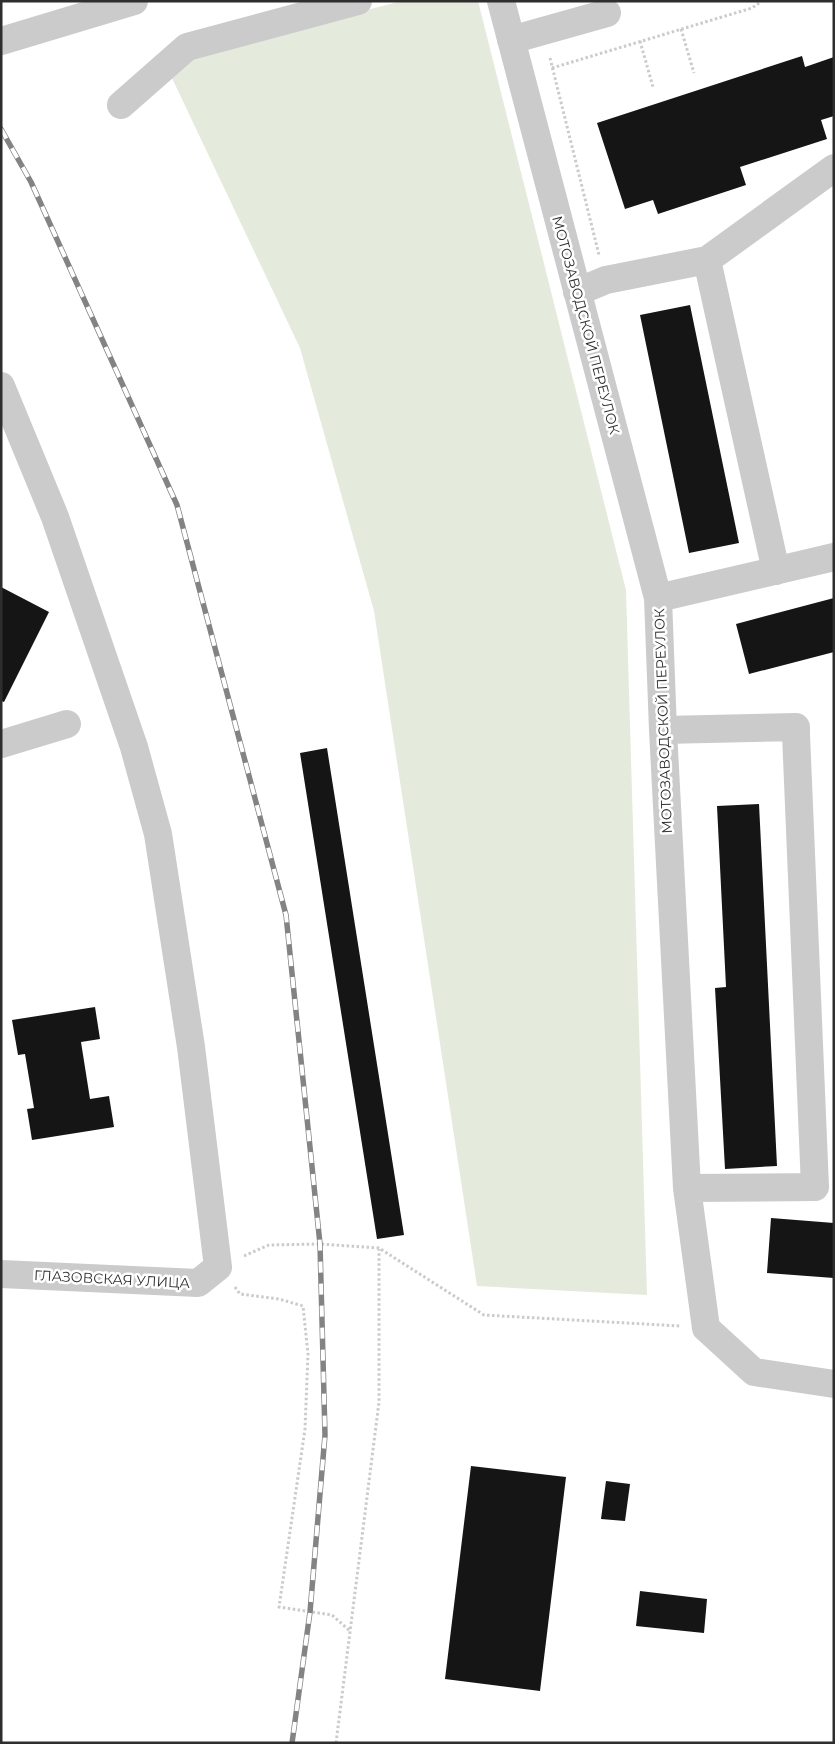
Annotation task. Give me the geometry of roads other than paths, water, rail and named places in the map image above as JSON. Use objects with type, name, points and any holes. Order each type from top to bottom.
[{"type":"street","points":[[11,38],[134,1]]},
{"type":"street","points":[[121,105],[188,47],[358,1]]},
{"type":"street","name":"МОТОЗАВОДСКОЙ ПЕРЕУЛОК","points":[[501,1],[658,598],[687,1188],[706,1328],[754,1372],[826,1383]]},
{"type":"street","points":[[511,40],[607,12]]},
{"type":"street","points":[[578,292],[606,280],[707,260],[834,168]]},
{"type":"street","points":[[707,260],[776,571]]},
{"type":"street","name":"ГЛАЗОВСКАЯ УЛИЦА","points":[[1,386],[58,526],[134,747],[158,834],[191,1047],[218,1267],[198,1283],[1,1274]]},
{"type":"street","points":[[658,598],[834,557]]},
{"type":"street","points":[[1,744],[67,724]]},
{"type":"street","points":[[663,730],[796,727],[824,1188],[687,1188]]},
{"type":"railway","points":[[1,129],[31,182],[177,505],[286,915],[320,1244],[325,1435],[310,1612],[292,1743]]}]
